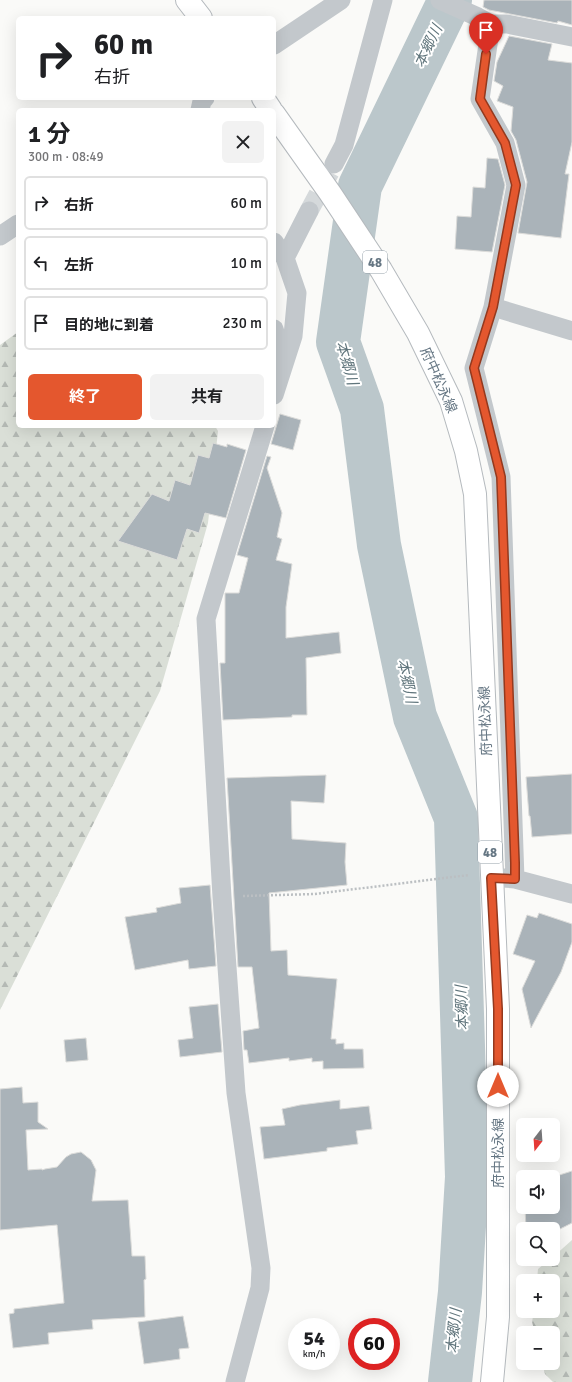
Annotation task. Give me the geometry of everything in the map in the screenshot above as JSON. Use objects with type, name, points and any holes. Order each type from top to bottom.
[{"type":"main road","points":[[187,0],[199,16]]},
{"type":"main road","name":"府中松永線","points":[[276,117],[381,270],[418,333],[451,401],[466,451],[475,494],[498,1009],[498,1317],[492,1382]]},
{"type":"street","points":[[276,44],[341,0]]},
{"type":"street","points":[[334,164],[344,145],[383,0]]},
{"type":"street","points":[[440,0],[484,20],[572,36]]},
{"type":"street","points":[[484,20],[480,99],[505,143],[516,185],[493,307],[474,368],[501,477],[515,879]]},
{"type":"street","points":[[285,258],[309,211]]},
{"type":"street","points":[[0,236],[16,225]]},
{"type":"street","points":[[276,245],[285,258],[297,293],[293,336],[276,388]]},
{"type":"street","points":[[493,307],[572,331]]},
{"type":"street","points":[[276,335],[284,361]]},
{"type":"street","points":[[235,1382],[260,1288],[261,1268],[236,1093],[222,897],[206,619],[263,428]]},
{"type":"street","points":[[491,878],[515,879],[572,894]]},
{"type":"path","points":[[222,897],[315,894],[468,875]]},
{"type":"green space","points":[[16,333],[16,428],[216,428],[218,431],[208,523],[160,691],[0,1010],[0,345]]},
{"type":"green space","points":[[572,1240],[572,1382],[553,1382],[545,1374],[544,1370],[560,1370],[560,1326],[533,1326],[532,1322],[533,1318],[560,1318],[560,1274],[538,1274],[538,1269],[542,1266],[560,1266],[560,1251]]},
{"type":"building","points":[[484,0],[572,0],[572,25],[558,21],[557,23],[489,10],[483,7]]},
{"type":"building","points":[[509,36],[552,44],[548,60],[572,63],[572,142],[565,174],[569,174],[561,238],[518,233],[527,182],[516,140],[511,131],[513,107],[497,101],[503,86],[494,81],[497,62]]},
{"type":"building","points":[[487,158],[498,159],[505,185],[492,252],[455,249],[457,216],[471,217],[473,187],[485,188]]},
{"type":"building","points":[[280,414],[301,420],[293,450],[271,444]]},
{"type":"building","points":[[213,443],[227,447],[227,444],[246,450],[226,518],[205,513],[199,533],[187,529],[177,560],[118,541],[152,494],[169,501],[175,480],[190,485],[198,455],[209,458]]},
{"type":"building","points":[[267,456],[271,457],[267,468],[282,513],[277,537],[282,539],[276,560],[292,564],[286,607],[286,638],[339,632],[341,653],[306,658],[307,715],[223,720],[220,663],[225,663],[225,593],[239,593],[248,558],[237,555]]},
{"type":"building","points":[[572,774],[572,834],[532,837],[526,777]]},
{"type":"building","points":[[326,775],[324,803],[291,801],[292,839],[346,843],[345,862],[347,885],[269,893],[271,951],[287,950],[288,975],[337,979],[331,1039],[336,1039],[336,1044],[344,1043],[344,1049],[363,1049],[364,1068],[323,1069],[323,1061],[312,1062],[312,1058],[289,1061],[289,1058],[249,1063],[247,1050],[244,1050],[243,1031],[259,1028],[252,967],[238,967],[227,778]]},
{"type":"building","points":[[210,885],[216,966],[189,969],[188,960],[135,970],[125,917],[157,912],[156,908],[181,903],[179,888]]},
{"type":"building","points":[[539,913],[572,924],[572,942],[561,972],[531,1028],[522,989],[535,961],[513,954],[527,915],[537,918]]},
{"type":"building","points":[[218,1004],[222,1052],[180,1057],[178,1040],[193,1038],[189,1007]]},
{"type":"building","points":[[86,1038],[88,1060],[66,1062],[64,1040]]},
{"type":"building","points":[[22,1087],[23,1103],[38,1102],[38,1122],[48,1129],[26,1130],[28,1170],[42,1170],[57,1167],[66,1157],[71,1154],[81,1152],[91,1160],[96,1170],[92,1201],[128,1200],[132,1256],[145,1256],[145,1317],[92,1320],[93,1329],[48,1333],[49,1344],[13,1348],[9,1314],[14,1313],[14,1309],[64,1303],[57,1225],[0,1230],[0,1089]]},
{"type":"building","points":[[340,1100],[340,1109],[369,1106],[372,1129],[356,1131],[358,1144],[327,1148],[327,1151],[264,1159],[260,1127],[285,1125],[282,1109]]},
{"type":"building","points":[[572,1171],[572,1223],[560,1229],[560,1222],[526,1222],[525,1214],[560,1214],[560,1175]]},
{"type":"building","points":[[183,1316],[189,1348],[179,1349],[180,1359],[144,1364],[138,1322]]},
{"type":"waterway","name":"本郷川","points":[[450,0],[360,186],[338,342],[362,409],[379,545],[415,717],[456,818],[467,1177],[460,1292],[450,1382]]},
{"type":"tunnel","points":[[309,211],[330,172]]},
{"type":"route","points":[[486,54],[480,99],[505,143],[516,185],[493,307],[474,368],[501,477],[515,863],[515,879],[491,878],[498,1009],[498,1086]]}]
